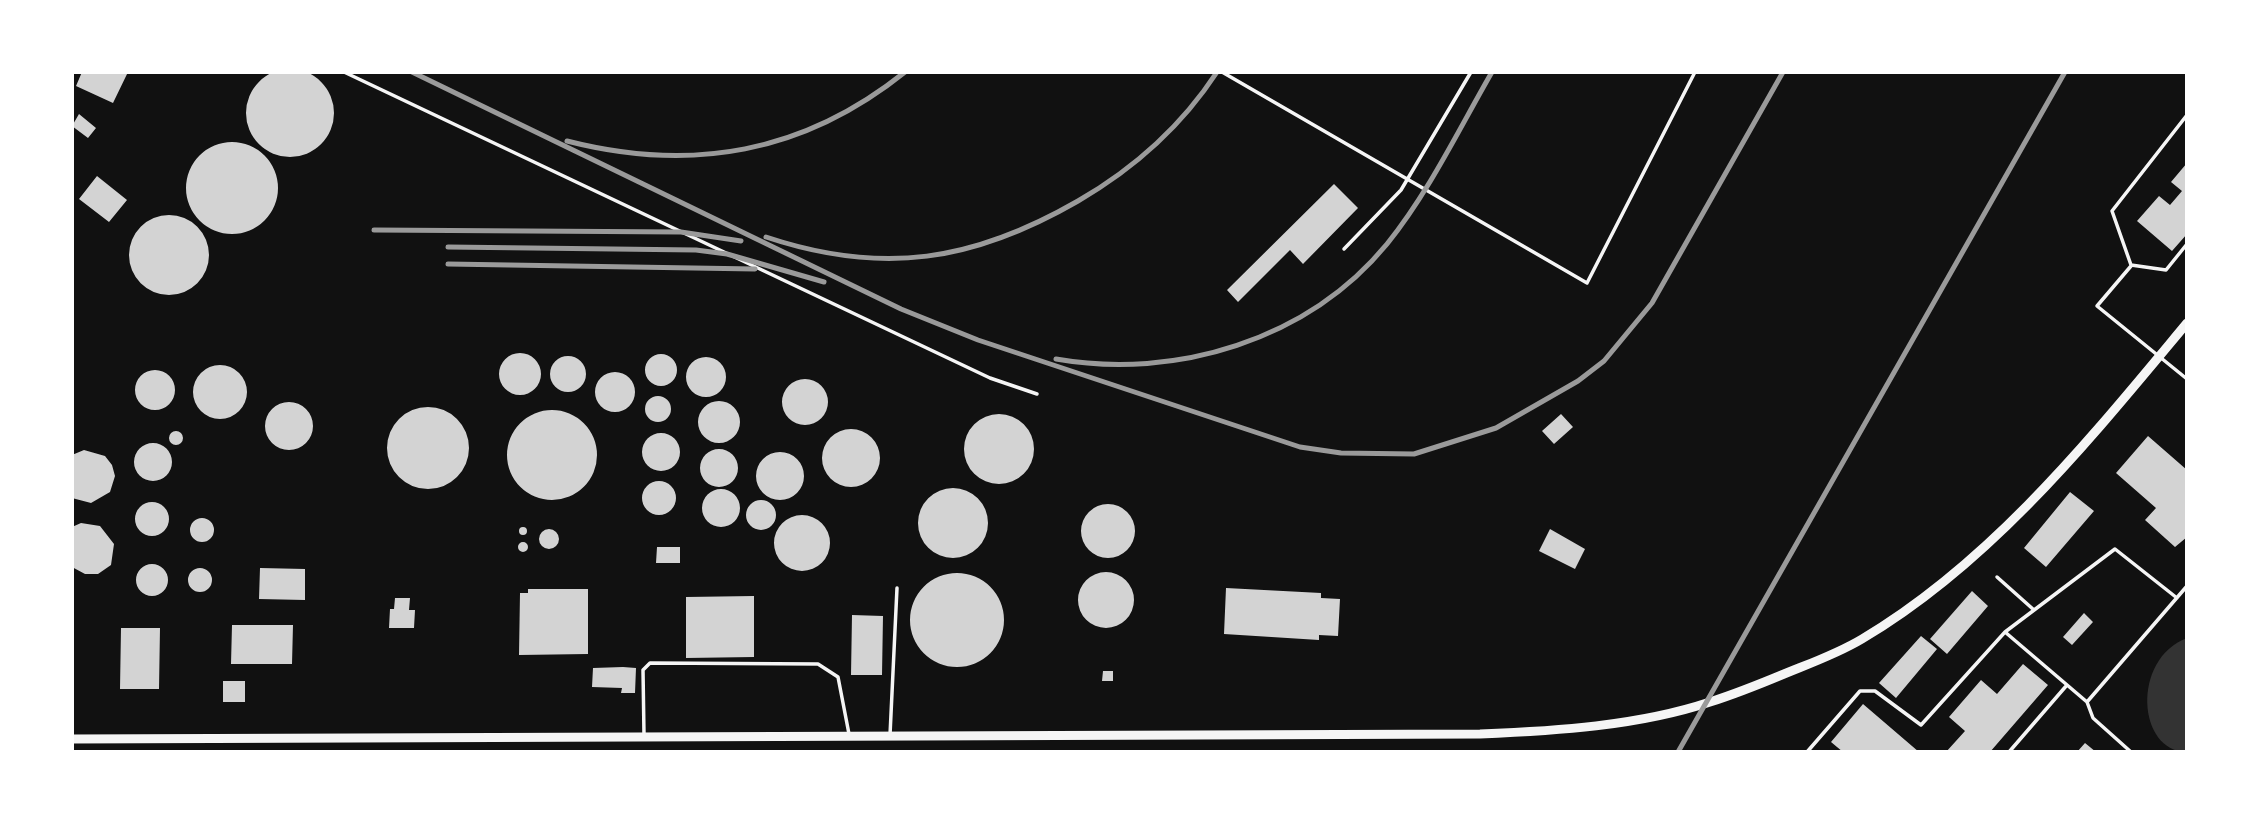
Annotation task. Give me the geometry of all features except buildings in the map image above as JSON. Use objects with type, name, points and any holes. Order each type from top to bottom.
[{"type":"street","points":[[72,739],[1480,734],[1572,728],[1709,703],[1833,654],[1862,639],[1938,585],[2020,513],[2187,323]]},
{"type":"lane","points":[[344,72],[978,372],[1037,394]]},
{"type":"lane","points":[[1222,72],[1587,284],[1695,72]]},
{"type":"lane","points":[[1233,78],[1237,72]]},
{"type":"lane","points":[[1344,249],[1379,215],[1408,180],[1471,72]]},
{"type":"lane","points":[[2131,265],[2112,211],[2187,115]]},
{"type":"lane","points":[[2131,265],[2166,270],[2187,244]]},
{"type":"lane","points":[[2131,265],[2096,306],[2187,379]]},
{"type":"lane","points":[[1807,752],[1860,691],[1875,691],[1921,725],[2005,632],[2115,549],[2177,598]]},
{"type":"lane","points":[[1997,577],[2034,610]]},
{"type":"lane","points":[[2087,702],[2187,586]]},
{"type":"lane","points":[[890,737],[897,587]]},
{"type":"lane","points":[[2005,632],[2087,702],[2093,718],[2131,752]]},
{"type":"lane","points":[[645,737],[643,670],[650,663],[818,664],[838,677],[850,737]]},
{"type":"lane","points":[[2009,752],[2067,685]]},
{"type":"shaded area","points":[[2187,638],[2187,752],[2170,748],[2158,737],[2150,721],[2147,703],[2149,683],[2156,665],[2169,649]]},
{"type":"railway","points":[[412,72],[901,309],[978,340],[1300,447],[1341,453],[1414,454],[1496,428],[1578,381],[1604,361],[1652,303],[1783,72]]},
{"type":"railway","points":[[567,141],[613,151],[658,155],[702,155],[745,149],[787,138],[827,121],[867,100],[905,72]]},
{"type":"railway","points":[[766,237],[809,249],[889,259],[964,249],[1002,237],[1078,201],[1119,175],[1172,128],[1217,72]]},
{"type":"railway","points":[[1056,359],[1101,364],[1147,363],[1193,357],[1237,345],[1279,328],[1319,305],[1355,277],[1402,224],[1430,182],[1492,72]]},
{"type":"railway","points":[[1678,752],[2065,72]]},
{"type":"railway","points":[[374,230],[681,232],[741,241]]},
{"type":"railway","points":[[448,247],[696,250],[727,254],[824,282]]},
{"type":"railway","points":[[448,264],[755,269]]}]
